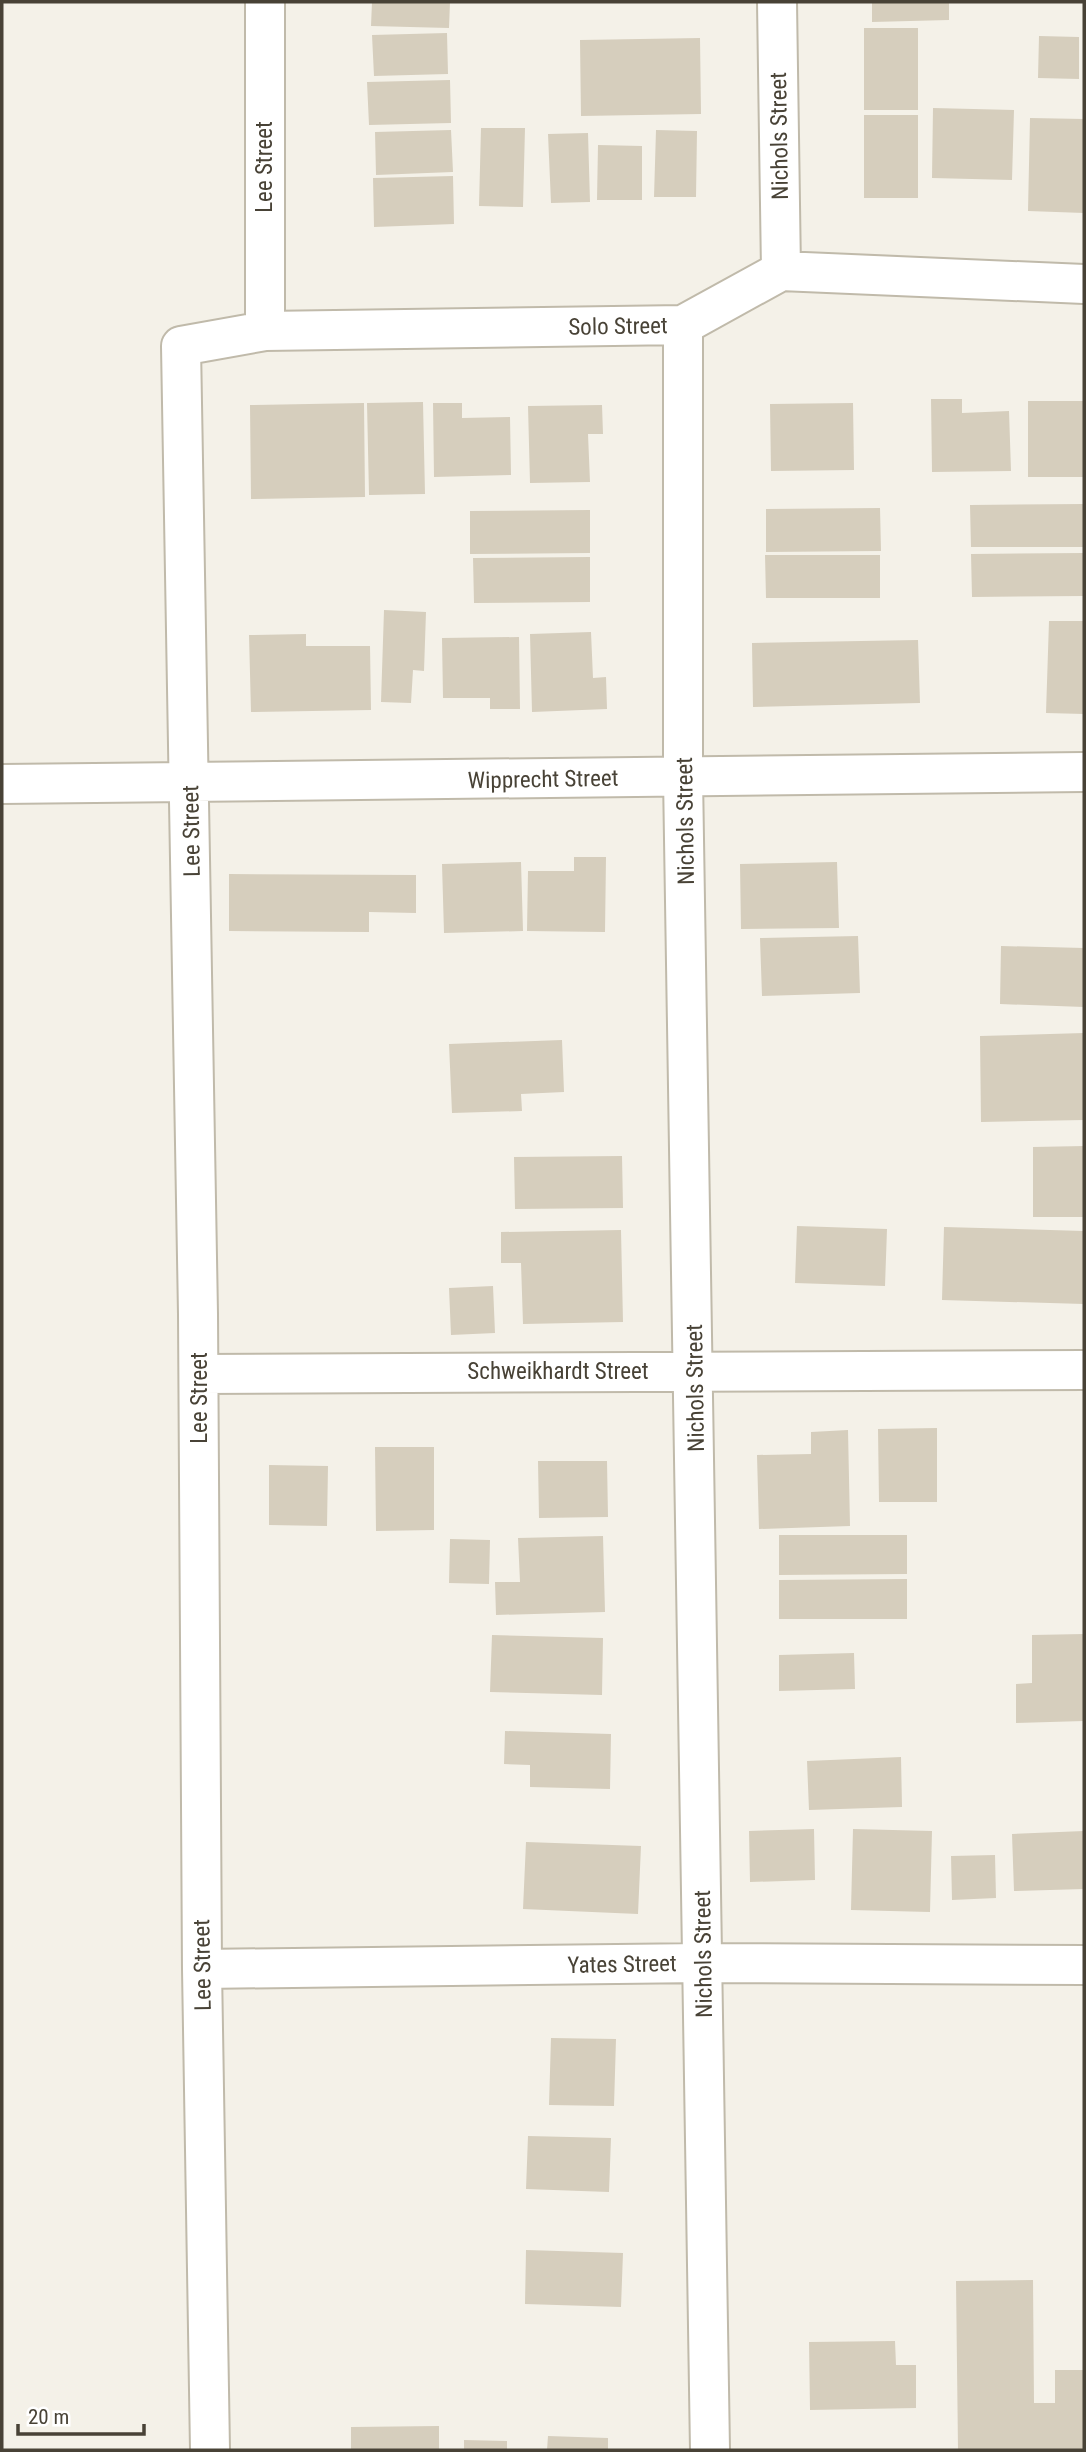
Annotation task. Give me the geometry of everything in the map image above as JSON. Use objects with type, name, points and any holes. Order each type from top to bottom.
[{"type":"street","name":"Lee Street","points":[[265,2],[265,331]]},
{"type":"street","name":"Nichols Street","points":[[777,2],[781,271]]},
{"type":"street","name":"Solo Street","points":[[181,345],[265,331],[684,325],[781,271]]},
{"type":"street","points":[[781,271],[1084,284]]},
{"type":"street","name":"Nichols Street","points":[[684,325],[684,778],[710,2450]]},
{"type":"street","name":"Lee Street","points":[[181,345],[199,1374],[202,1969],[210,2450]]},
{"type":"street","name":"Wipprecht Street","points":[[2,784],[1084,772]]},
{"type":"street","name":"Schweikhardt Street","points":[[199,1374],[1084,1370]]},
{"type":"street","name":"Yates Street","points":[[202,1969],[703,1963],[1084,1965]]},
{"type":"building","points":[[372,2],[450,2],[449,28],[371,26]]},
{"type":"building","points":[[872,2],[949,2],[949,20],[872,22]]},
{"type":"building","points":[[864,28],[918,28],[918,110],[864,110]]},
{"type":"building","points":[[447,33],[448,74],[374,76],[372,35]]},
{"type":"building","points":[[1039,36],[1079,37],[1079,79],[1038,78]]},
{"type":"building","points":[[700,38],[701,114],[581,116],[580,40]]},
{"type":"building","points":[[450,80],[451,123],[369,125],[367,82]]},
{"type":"building","points":[[933,108],[1014,110],[1012,180],[932,178]]},
{"type":"building","points":[[864,115],[918,115],[918,198],[864,198]]},
{"type":"building","points":[[1030,118],[1084,119],[1084,213],[1028,211]]},
{"type":"building","points":[[481,128],[525,128],[523,207],[479,206]]},
{"type":"building","points":[[451,130],[453,172],[376,175],[375,132]]},
{"type":"building","points":[[656,130],[697,131],[696,197],[654,197]]},
{"type":"building","points":[[588,133],[590,202],[551,203],[548,134]]},
{"type":"building","points":[[598,145],[642,146],[642,200],[597,200]]},
{"type":"building","points":[[453,176],[454,224],[374,227],[373,178]]},
{"type":"building","points":[[931,399],[962,399],[962,413],[1009,411],[1011,471],[932,472]]},
{"type":"building","points":[[1028,401],[1084,401],[1084,477],[1028,477]]},
{"type":"building","points":[[423,402],[425,494],[369,495],[367,403]]},
{"type":"building","points":[[364,403],[365,497],[251,499],[250,405]]},
{"type":"building","points":[[433,403],[462,403],[462,418],[510,417],[511,475],[434,477]]},
{"type":"building","points":[[853,403],[854,470],[771,471],[770,404]]},
{"type":"building","points":[[602,405],[603,434],[588,434],[590,482],[530,483],[528,406]]},
{"type":"building","points":[[1084,504],[1084,547],[971,547],[970,505]]},
{"type":"building","points":[[880,508],[881,551],[766,552],[766,509]]},
{"type":"building","points":[[590,510],[590,553],[470,554],[470,511]]},
{"type":"building","points":[[1084,553],[1084,596],[972,597],[971,554]]},
{"type":"building","points":[[765,555],[880,555],[880,598],[766,598]]},
{"type":"building","points":[[590,557],[590,602],[474,603],[473,558]]},
{"type":"building","points":[[384,610],[426,612],[424,671],[413,670],[411,703],[381,702]]},
{"type":"building","points":[[1049,621],[1084,621],[1084,714],[1046,713]]},
{"type":"building","points":[[591,632],[593,678],[606,677],[607,709],[532,712],[530,634]]},
{"type":"building","points":[[306,634],[306,646],[370,646],[371,710],[251,712],[249,635]]},
{"type":"building","points":[[519,637],[520,709],[490,709],[490,698],[443,698],[442,638]]},
{"type":"building","points":[[918,640],[920,703],[753,707],[752,643]]},
{"type":"building","points":[[574,857],[606,857],[605,932],[527,931],[528,871],[574,871]]},
{"type":"building","points":[[521,862],[523,931],[444,933],[442,864]]},
{"type":"building","points":[[837,862],[839,928],[741,929],[740,864]]},
{"type":"building","points":[[229,874],[416,875],[416,913],[369,912],[369,932],[229,931]]},
{"type":"building","points":[[858,936],[860,993],[762,996],[760,938]]},
{"type":"building","points":[[1001,946],[1084,948],[1084,1007],[1000,1004]]},
{"type":"building","points":[[1084,1033],[1084,1120],[981,1122],[980,1036]]},
{"type":"building","points":[[562,1040],[564,1092],[521,1094],[522,1111],[452,1113],[449,1044]]},
{"type":"building","points":[[1084,1146],[1084,1217],[1033,1217],[1033,1147]]},
{"type":"building","points":[[622,1156],[623,1208],[515,1209],[514,1157]]},
{"type":"building","points":[[797,1226],[887,1229],[885,1286],[795,1283]]},
{"type":"building","points":[[944,1227],[1084,1231],[1084,1304],[942,1300]]},
{"type":"building","points":[[621,1230],[623,1322],[523,1324],[521,1263],[501,1263],[501,1232]]},
{"type":"building","points":[[493,1286],[495,1333],[451,1335],[449,1288]]},
{"type":"building","points":[[937,1428],[937,1502],[879,1502],[878,1429]]},
{"type":"building","points":[[848,1430],[850,1526],[759,1529],[757,1455],[811,1454],[811,1432]]},
{"type":"building","points":[[375,1447],[434,1447],[434,1530],[376,1531]]},
{"type":"building","points":[[538,1461],[607,1461],[608,1517],[539,1518]]},
{"type":"building","points":[[269,1465],[328,1466],[327,1526],[269,1525]]},
{"type":"building","points":[[779,1535],[907,1535],[907,1574],[779,1575]]},
{"type":"building","points":[[603,1536],[605,1612],[496,1615],[495,1582],[520,1582],[518,1538]]},
{"type":"building","points":[[450,1539],[490,1540],[489,1584],[449,1583]]},
{"type":"building","points":[[907,1579],[907,1619],[779,1619],[779,1580]]},
{"type":"building","points":[[1084,1634],[1084,1721],[1016,1723],[1016,1684],[1032,1683],[1032,1635]]},
{"type":"building","points":[[492,1635],[603,1638],[602,1695],[490,1692]]},
{"type":"building","points":[[854,1653],[855,1689],[779,1691],[779,1655]]},
{"type":"building","points":[[505,1731],[611,1734],[610,1789],[530,1787],[530,1765],[504,1764]]},
{"type":"building","points":[[901,1757],[902,1807],[809,1810],[807,1761]]},
{"type":"building","points":[[814,1829],[815,1880],[750,1882],[749,1831]]},
{"type":"building","points":[[853,1829],[932,1831],[930,1912],[851,1910]]},
{"type":"building","points":[[1084,1831],[1084,1889],[1014,1891],[1012,1834]]},
{"type":"building","points":[[526,1842],[641,1846],[638,1914],[523,1909]]},
{"type":"building","points":[[995,1855],[996,1898],[952,1900],[951,1856]]},
{"type":"building","points":[[551,2038],[616,2039],[614,2106],[549,2105]]},
{"type":"building","points":[[528,2136],[611,2138],[609,2192],[526,2189]]},
{"type":"building","points":[[526,2250],[623,2253],[621,2307],[525,2304]]},
{"type":"building","points":[[1033,2280],[1034,2403],[1055,2403],[1055,2370],[1084,2370],[1084,2450],[958,2450],[956,2281]]},
{"type":"building","points":[[895,2341],[896,2365],[916,2365],[916,2408],[810,2410],[809,2342]]},
{"type":"building","points":[[439,2426],[439,2450],[351,2450],[351,2427]]},
{"type":"building","points":[[548,2436],[608,2438],[608,2450],[547,2450]]},
{"type":"building","points":[[464,2440],[507,2441],[507,2450],[464,2450]]}]
